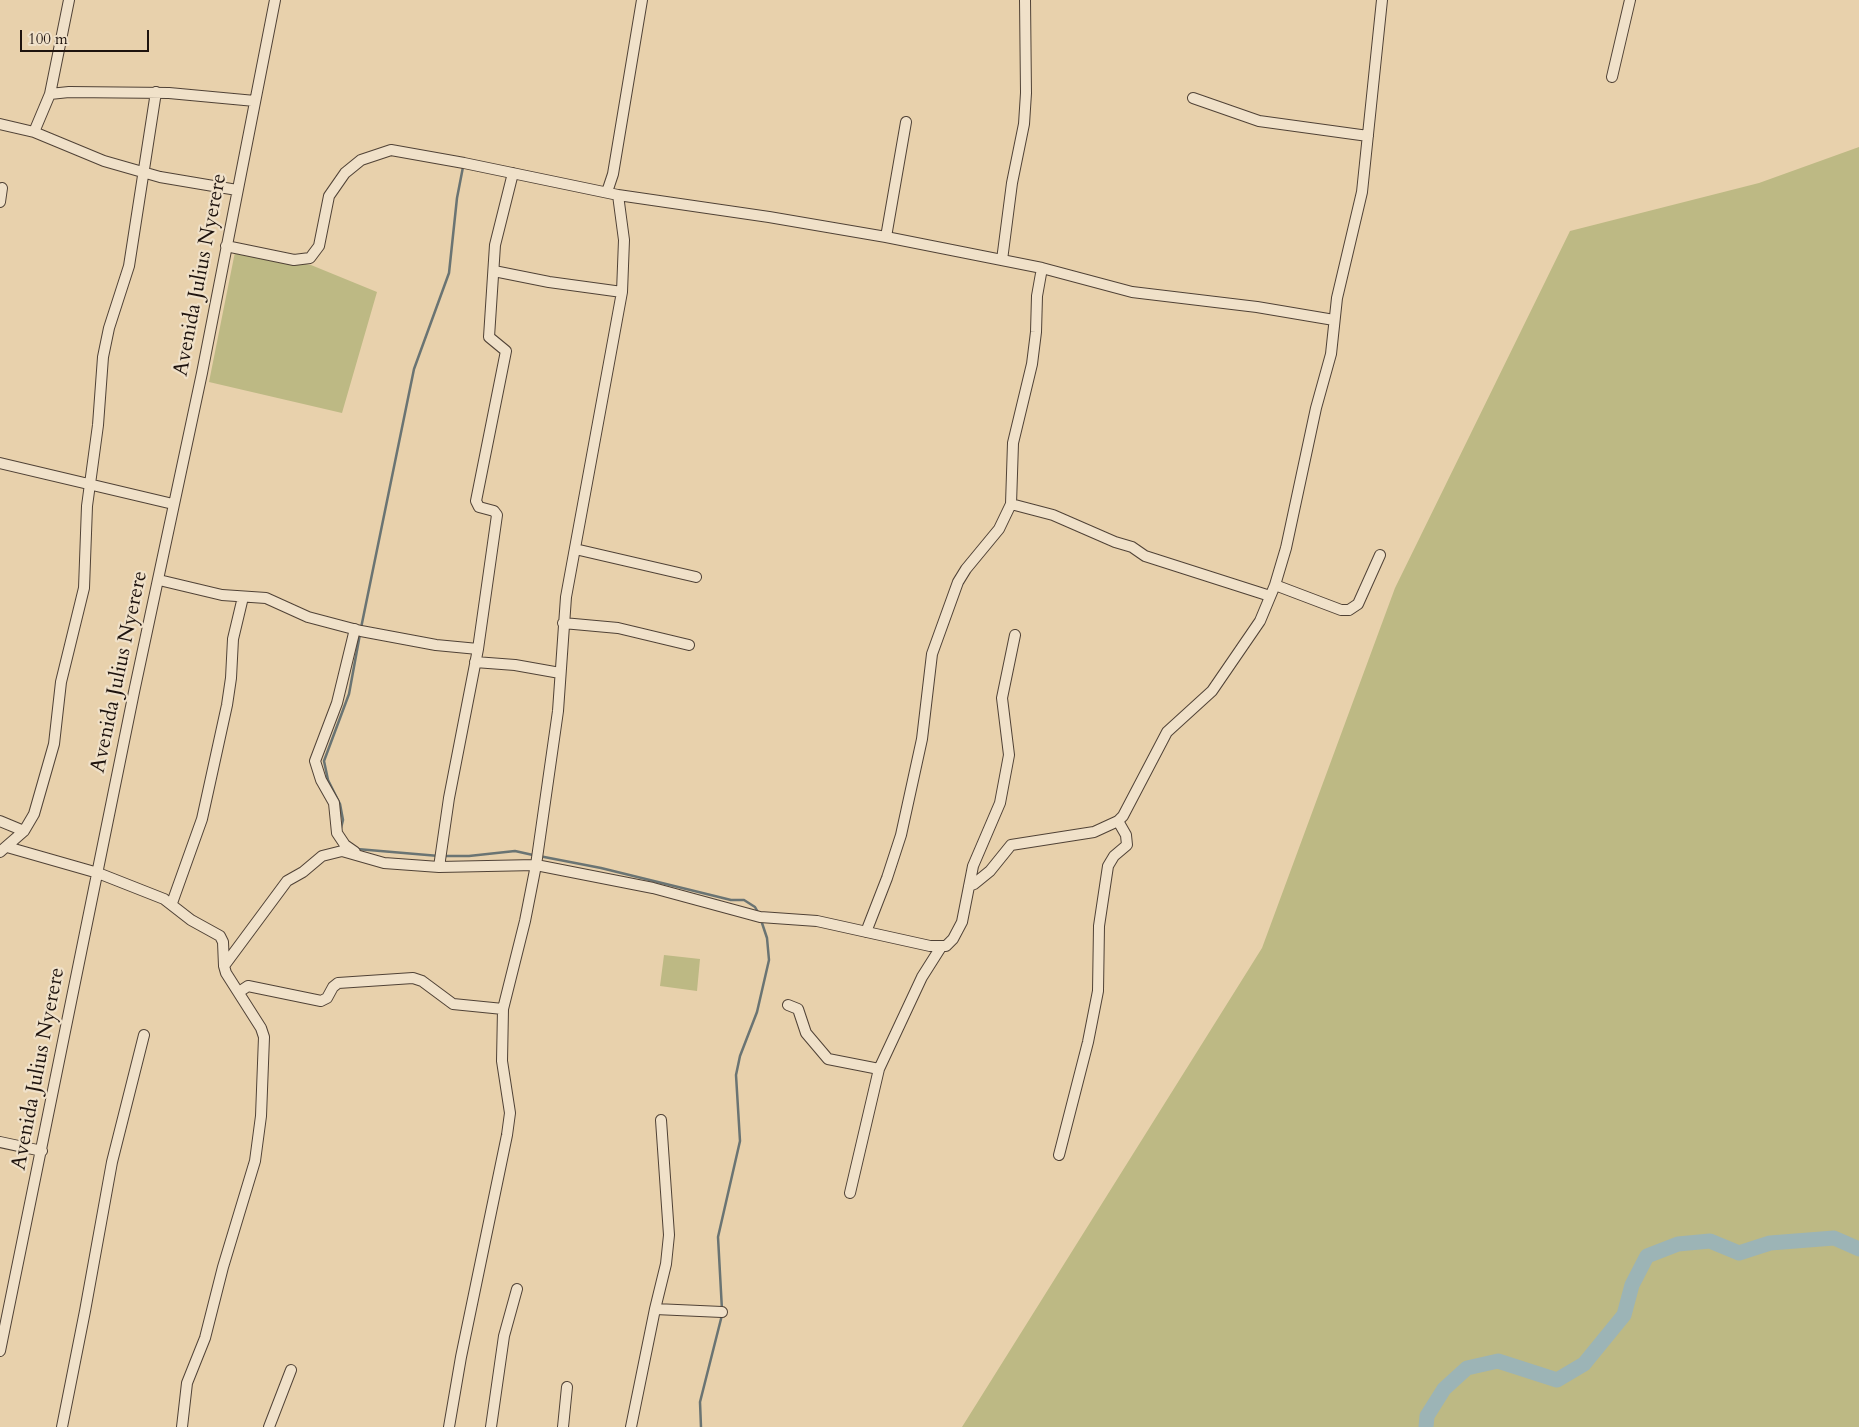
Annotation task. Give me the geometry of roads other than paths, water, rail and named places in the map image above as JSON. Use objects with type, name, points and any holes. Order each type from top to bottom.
[{"type":"street","points":[[34,132],[50,94],[68,0]]},
{"type":"street","name":"Avenida Julius Nyerere","points":[[0,1351],[226,246],[274,0]]},
{"type":"street","points":[[607,192],[613,174],[642,0]]},
{"type":"street","points":[[1002,260],[1012,183],[1024,124],[1026,93],[1025,0]]},
{"type":"street","points":[[969,886],[990,871],[1011,845],[1094,832],[1118,821],[1124,816],[1163,737],[1205,699],[1216,686],[1260,621],[1275,585],[1288,540],[1316,408],[1331,354],[1334,320],[1343,270],[1362,192],[1382,0]]},
{"type":"street","points":[[1612,77],[1630,0]]},
{"type":"street","points":[[50,94],[69,92],[156,92],[255,101]]},
{"type":"street","points":[[4,849],[24,831],[34,814],[48,768],[61,682],[84,588],[86,566],[84,533],[103,357],[109,328],[129,266],[156,92]]},
{"type":"street","points":[[1194,98],[1259,121],[1368,136]]},
{"type":"street","points":[[886,237],[906,122]]},
{"type":"street","points":[[0,124],[34,132],[104,160],[144,172],[237,190]]},
{"type":"street","points":[[226,246],[294,260],[310,258],[319,246],[329,196],[345,173],[361,160],[391,150],[618,195],[769,217],[886,237],[1042,268],[1132,292],[1257,307],[1334,320]]},
{"type":"street","points":[[439,867],[449,798],[478,649],[497,515],[490,510],[479,507],[476,501],[506,351],[489,337],[495,245],[513,173]]},
{"type":"street","points":[[0,202],[2,188]]},
{"type":"street","points":[[449,1427],[461,1357],[508,1128],[509,1098],[502,1061],[503,1009],[525,921],[536,865],[558,711],[563,623],[622,292],[624,240],[618,195]]},
{"type":"street","points":[[866,932],[901,835],[922,739],[932,654],[958,582],[966,569],[999,529],[1010,504],[1013,443],[1032,364],[1042,268]]},
{"type":"street","points":[[494,272],[622,292]]},
{"type":"street","points":[[0,463],[90,486],[173,504]]},
{"type":"street","points":[[1010,504],[1053,515],[1115,542],[1132,547],[1145,556],[1270,596]]},
{"type":"street","points":[[575,549],[696,577]]},
{"type":"street","points":[[1275,585],[1341,610],[1349,610],[1358,604],[1380,555]]},
{"type":"street","points":[[158,580],[222,595],[266,598],[308,617],[355,629],[436,645],[478,649]]},
{"type":"street","points":[[172,903],[202,819],[227,706],[233,639],[243,597]]},
{"type":"street","points":[[563,623],[618,628],[689,645]]},
{"type":"street","points":[[355,629],[337,702],[315,761],[321,780],[334,803],[337,833],[345,845],[363,859]]},
{"type":"street","points":[[850,1193],[879,1069],[922,977],[941,947],[950,942],[959,928],[973,866],[1000,803],[1009,755],[1002,698],[1015,635]]},
{"type":"street","points":[[475,662],[515,665],[560,673]]},
{"type":"street","points":[[0,821],[24,831]]},
{"type":"street","points":[[1060,1155],[1088,1042],[1098,991],[1099,926],[1108,866],[1114,856],[1128,845],[1126,835],[1118,821]]},
{"type":"street","points":[[4,849],[98,874],[172,903],[191,920],[220,936],[223,942],[224,966],[264,1037],[259,1140],[205,1338],[187,1383],[182,1427]]},
{"type":"street","points":[[224,966],[287,881],[303,872],[322,856],[342,851],[363,859],[384,863],[439,867],[536,865],[652,888],[760,917],[803,918],[941,947]]},
{"type":"street","points":[[239,992],[248,986],[321,1001],[327,998],[332,987],[338,983],[412,978],[422,981],[453,1004],[503,1009]]},
{"type":"street","points":[[788,1005],[798,1009],[806,1033],[828,1059],[879,1069]]},
{"type":"street","points":[[62,1427],[86,1311],[112,1162],[144,1035]]},
{"type":"street","points":[[631,1427],[666,1264],[669,1235],[661,1120]]},
{"type":"street","points":[[0,1142],[42,1151]]},
{"type":"street","points":[[491,1427],[504,1336],[517,1289]]},
{"type":"street","points":[[655,1309],[722,1312]]},
{"type":"street","points":[[269,1427],[291,1370]]},
{"type":"street","points":[[563,1427],[567,1387]]},
{"type":"waterway","points":[[361,628],[414,369],[449,273],[457,198],[463,167]]},
{"type":"waterway","points":[[341,828],[343,820],[340,804],[328,780],[324,761],[349,694],[360,634]]},
{"type":"waterway","points":[[357,849],[439,856]]},
{"type":"waterway","points":[[445,856],[469,856],[515,851],[533,855]]},
{"type":"waterway","points":[[539,856],[601,868],[731,900],[744,900],[755,907],[759,914]]},
{"type":"waterway","points":[[722,1310],[718,1237],[740,1141],[736,1075],[740,1056],[757,1012],[769,960],[767,938],[761,920]]},
{"type":"waterway","points":[[1426,1427],[1427,1416],[1444,1389],[1467,1368],[1498,1361],[1557,1380],[1584,1364],[1624,1315],[1632,1285],[1647,1256],[1678,1244],[1710,1241],[1739,1253],[1770,1243],[1834,1238],[1859,1249]]},
{"type":"waterway","points":[[701,1427],[700,1402],[722,1315]]}]
